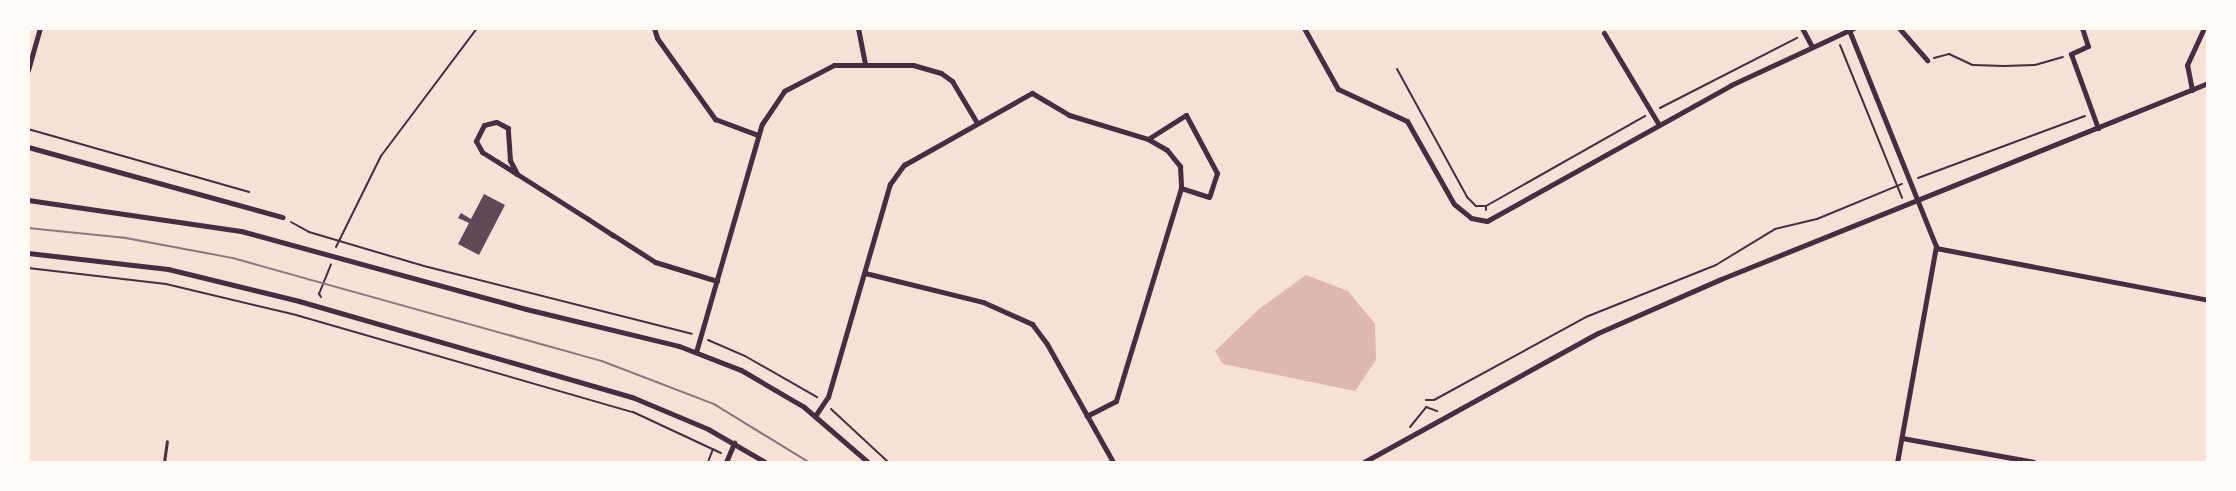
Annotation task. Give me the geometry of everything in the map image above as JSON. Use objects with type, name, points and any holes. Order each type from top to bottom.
[{"type":"street","points":[[28,70],[40,28]]},
{"type":"street","points":[[654,28],[657,38],[715,119],[758,135]]},
{"type":"street","points":[[858,28],[865,63]]},
{"type":"street","points":[[1304,28],[1338,89],[1407,121],[1454,204],[1471,218],[1487,221],[1731,85],[1851,29],[1936,248],[1897,462]]},
{"type":"street","points":[[1802,28],[1812,47]]},
{"type":"street","points":[[1899,28],[1927,60]]},
{"type":"street","points":[[2082,28],[2088,46],[2071,54],[2098,128]]},
{"type":"street","points":[[2192,90],[2187,65],[2204,28]]},
{"type":"street","points":[[1604,33],[1659,125]]},
{"type":"street","points":[[696,352],[758,135],[768,111],[784,91],[834,65],[865,63],[914,65],[941,73],[952,81],[977,123]]},
{"type":"street","points":[[1364,462],[1598,333],[1721,279],[1919,202],[2208,84]]},
{"type":"street","points":[[815,416],[828,397],[890,184],[904,165],[1032,93],[1069,115],[1148,139],[1167,150],[1180,166],[1182,188],[1116,401],[1087,416]]},
{"type":"street","points":[[1148,139],[1186,115],[1217,173],[1209,196],[1182,188]]},
{"type":"street","points":[[517,174],[510,160],[507,129],[498,123],[484,125],[477,134],[476,145],[517,174],[655,262],[717,281]]},
{"type":"street","points":[[28,147],[283,217]]},
{"type":"street","points":[[28,201],[241,231],[696,352],[751,375],[815,416],[868,462]]},
{"type":"street","points":[[1936,248],[2208,300]]},
{"type":"street","points":[[28,253],[168,269],[253,288],[633,397],[734,443],[765,462]]},
{"type":"street","points":[[865,273],[982,303],[1032,324],[1113,462]]},
{"type":"street","points":[[1902,438],[2034,462]]},
{"type":"street","points":[[726,462],[734,443]]},
{"type":"lane","points":[[164,462],[167,441]]},
{"type":"path","points":[[335,250],[381,156],[477,28]]},
{"type":"path","points":[[1836,37],[1905,207]]},
{"type":"path","points":[[1927,60],[1948,54],[1973,65],[2025,66],[2071,54]]},
{"type":"path","points":[[1397,69],[1467,197],[1476,206],[1486,206]]},
{"type":"path","points":[[1426,400],[1434,400],[1586,316],[1716,265],[1775,229],[1817,219],[1911,180],[2092,113]]},
{"type":"path","points":[[28,129],[249,192]]},
{"type":"path","points":[[283,217],[309,232],[525,293],[696,335]]},
{"type":"path","points":[[319,294],[331,262]]},
{"type":"path","points":[[28,268],[166,284],[296,315],[633,412],[720,452]]},
{"type":"path","points":[[706,339],[746,356],[819,399]]},
{"type":"path","points":[[1402,440],[1426,407],[1444,416]]},
{"type":"path","points":[[831,409],[888,462]]},
{"type":"path","points":[[708,462],[713,448]]},
{"type":"shaded area","points":[[1306,275],[1348,291],[1375,324],[1376,360],[1355,391],[1223,364],[1215,351],[1259,309]]},
{"type":"building","points":[[484,194],[505,205],[479,255],[458,244],[469,223],[458,218],[461,213],[471,219]]},
{"type":"tram line","points":[[28,228],[126,238],[233,258],[602,361],[714,404],[809,462]]}]
